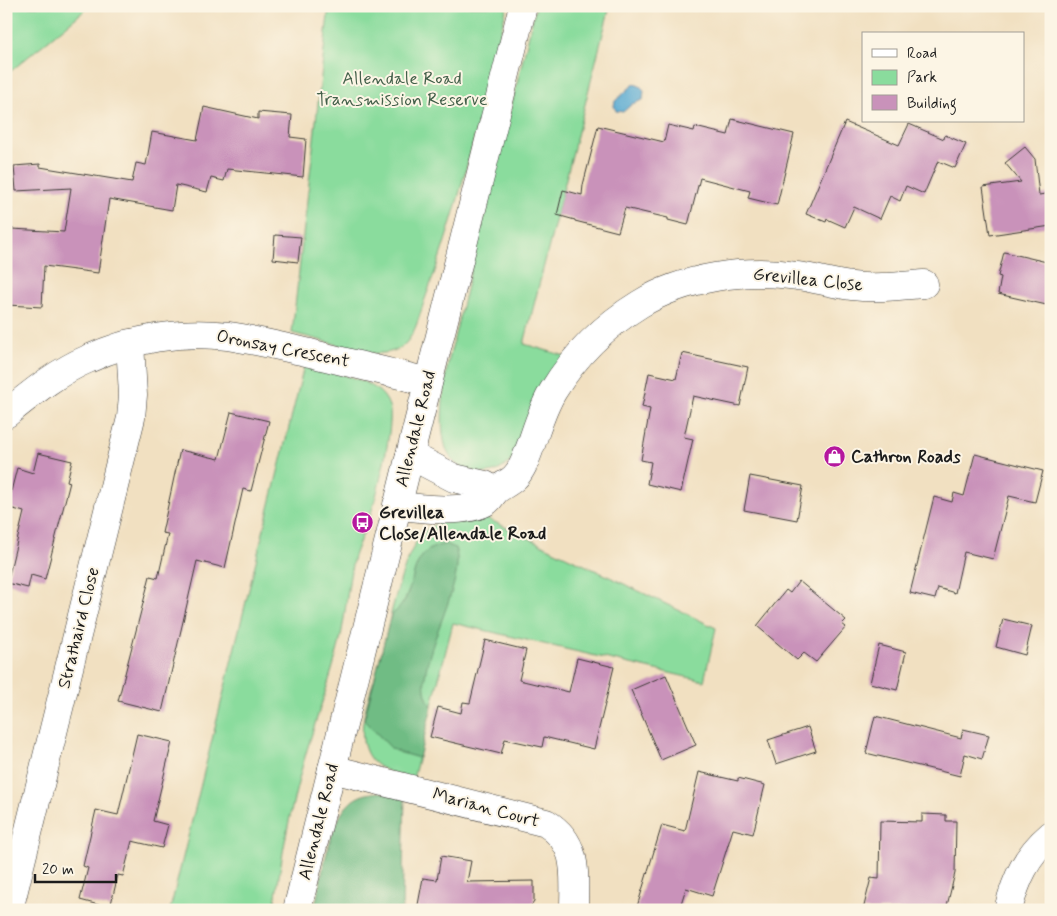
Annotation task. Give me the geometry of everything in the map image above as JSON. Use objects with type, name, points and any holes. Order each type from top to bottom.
[{"type":"street","name":"Allendale Road","points":[[298,910],[397,505],[523,6]]},
{"type":"street","name":"Grevillea Close","points":[[397,505],[428,509],[464,508],[486,502],[495,491],[515,478],[522,466],[543,410],[552,392],[571,364],[598,335],[616,320],[642,303],[671,290],[696,282],[737,274],[766,272],[851,286],[924,284]]},
{"type":"street","name":"Oronsay Crescent","points":[[6,414],[35,390],[60,373],[88,359],[130,344],[164,336],[228,336],[261,342],[428,382]]},
{"type":"street","name":"Strathaird Close","points":[[9,910],[131,418],[133,395],[130,344]]},
{"type":"street","points":[[410,454],[454,478],[485,485],[495,491]]},
{"type":"street","name":"Marian Court","points":[[332,769],[546,823],[557,830],[566,840],[572,852],[574,866],[574,910]]},
{"type":"street","points":[[1008,910],[1018,877],[1028,859],[1051,835]]},
{"type":"green space","points":[[6,6],[90,6],[6,75]]},
{"type":"green space","name":"Allendale Road Transmission Reserve","points":[[329,6],[507,6],[470,154],[438,263],[412,334],[405,344],[389,352],[370,353],[292,333]]},
{"type":"green space","points":[[536,6],[610,6],[524,344],[565,356],[513,459],[497,471],[482,473],[458,465],[447,452],[442,428],[445,386],[448,363]]},
{"type":"green space","points":[[304,366],[365,382],[376,388],[384,396],[389,406],[390,426],[378,488],[370,516],[354,556],[339,645],[307,749],[294,799],[284,846],[274,910],[170,910]]},
{"type":"green space","points":[[480,515],[716,628],[704,681],[453,623],[413,779],[386,770],[374,763],[364,744],[363,722],[396,594],[408,558],[415,544],[429,528],[442,522]]},
{"type":"green space","points":[[446,544],[455,548],[457,564],[454,584],[430,652],[425,674],[425,692],[432,706],[419,758],[392,749],[364,720],[391,615],[406,596],[417,564],[423,555],[432,548]]},
{"type":"green space","points":[[380,792],[405,797],[402,910],[314,910],[331,839],[342,813],[356,798]]},
{"type":"water","points":[[634,84],[644,90],[643,100],[632,104],[623,112],[616,111],[615,101]]},
{"type":"building","points":[[204,107],[258,119],[258,112],[292,115],[290,137],[306,139],[303,177],[227,169],[224,181],[211,178],[207,192],[176,185],[172,210],[109,199],[98,273],[44,266],[42,307],[7,305],[12,229],[64,232],[71,188],[16,191],[14,166],[40,164],[40,167],[132,182],[136,163],[146,165],[152,132],[197,140]]},
{"type":"building","points":[[732,119],[794,134],[777,205],[748,198],[750,191],[700,178],[688,225],[668,220],[668,218],[625,208],[618,232],[557,215],[563,190],[582,195],[598,126],[664,142],[668,125],[694,131],[695,127],[728,135]]},
{"type":"building","points":[[845,122],[899,145],[909,124],[944,139],[945,135],[966,144],[955,168],[938,161],[924,194],[906,186],[900,201],[890,196],[880,219],[854,207],[845,227],[827,219],[826,222],[806,214]]},
{"type":"building","points":[[1025,147],[1035,159],[1039,195],[1051,193],[1051,226],[990,235],[983,187],[1021,182],[1005,163]]},
{"type":"building","points":[[275,235],[301,237],[298,262],[273,259]]},
{"type":"building","points":[[1004,252],[1051,263],[1051,306],[998,294],[1001,277],[998,276]]},
{"type":"building","points":[[682,353],[748,367],[740,406],[693,396],[684,437],[693,439],[681,492],[647,484],[651,462],[641,460],[650,409],[642,407],[649,373],[676,379]]},
{"type":"building","points":[[231,412],[269,421],[251,491],[243,489],[225,568],[197,561],[162,712],[118,701],[150,576],[158,578],[168,534],[162,533],[180,450],[219,459]]},
{"type":"building","points":[[38,453],[72,461],[67,481],[70,482],[45,579],[31,575],[28,588],[7,583],[24,512],[7,507],[17,468],[33,473]]},
{"type":"building","points":[[975,454],[1043,471],[1035,502],[1009,496],[993,559],[964,552],[955,593],[938,588],[935,599],[910,593],[934,497],[952,502],[954,493],[964,496]]},
{"type":"building","points":[[750,476],[803,486],[797,520],[744,510]]},
{"type":"building","points":[[799,581],[846,620],[842,624],[846,627],[816,662],[804,653],[797,660],[757,626],[786,590],[790,593]]},
{"type":"building","points":[[1003,619],[1032,626],[1025,655],[996,647]]},
{"type":"building","points":[[485,640],[526,650],[519,680],[569,692],[577,658],[614,667],[594,749],[544,737],[542,747],[505,739],[501,754],[430,737],[438,707],[461,713],[463,702],[470,703]]},
{"type":"building","points":[[879,645],[906,652],[897,690],[870,683]]},
{"type":"building","points":[[666,675],[696,745],[661,760],[631,690]]},
{"type":"building","points":[[875,716],[961,738],[963,729],[989,735],[982,759],[965,754],[960,776],[866,753]]},
{"type":"building","points":[[808,727],[816,751],[776,764],[768,740]]},
{"type":"building","points":[[137,734],[172,742],[153,821],[168,825],[162,848],[132,841],[123,876],[118,875],[110,908],[80,900],[88,868],[83,866],[96,810],[118,815]]},
{"type":"building","points":[[699,772],[738,781],[738,778],[765,785],[753,834],[733,829],[712,896],[686,888],[679,910],[636,910],[662,825],[685,831]]},
{"type":"building","points":[[922,814],[946,815],[946,821],[956,821],[955,873],[946,910],[863,910],[871,878],[879,879],[880,821],[922,822]]},
{"type":"building","points":[[441,856],[471,861],[467,882],[534,881],[534,902],[528,910],[417,910],[423,878],[437,880]]},
{"type":"place","name":"Cathron Roads","points":[[835,457]]},
{"type":"place","name":"Grevillea Close/Allendale Road","points":[[363,523]]}]
